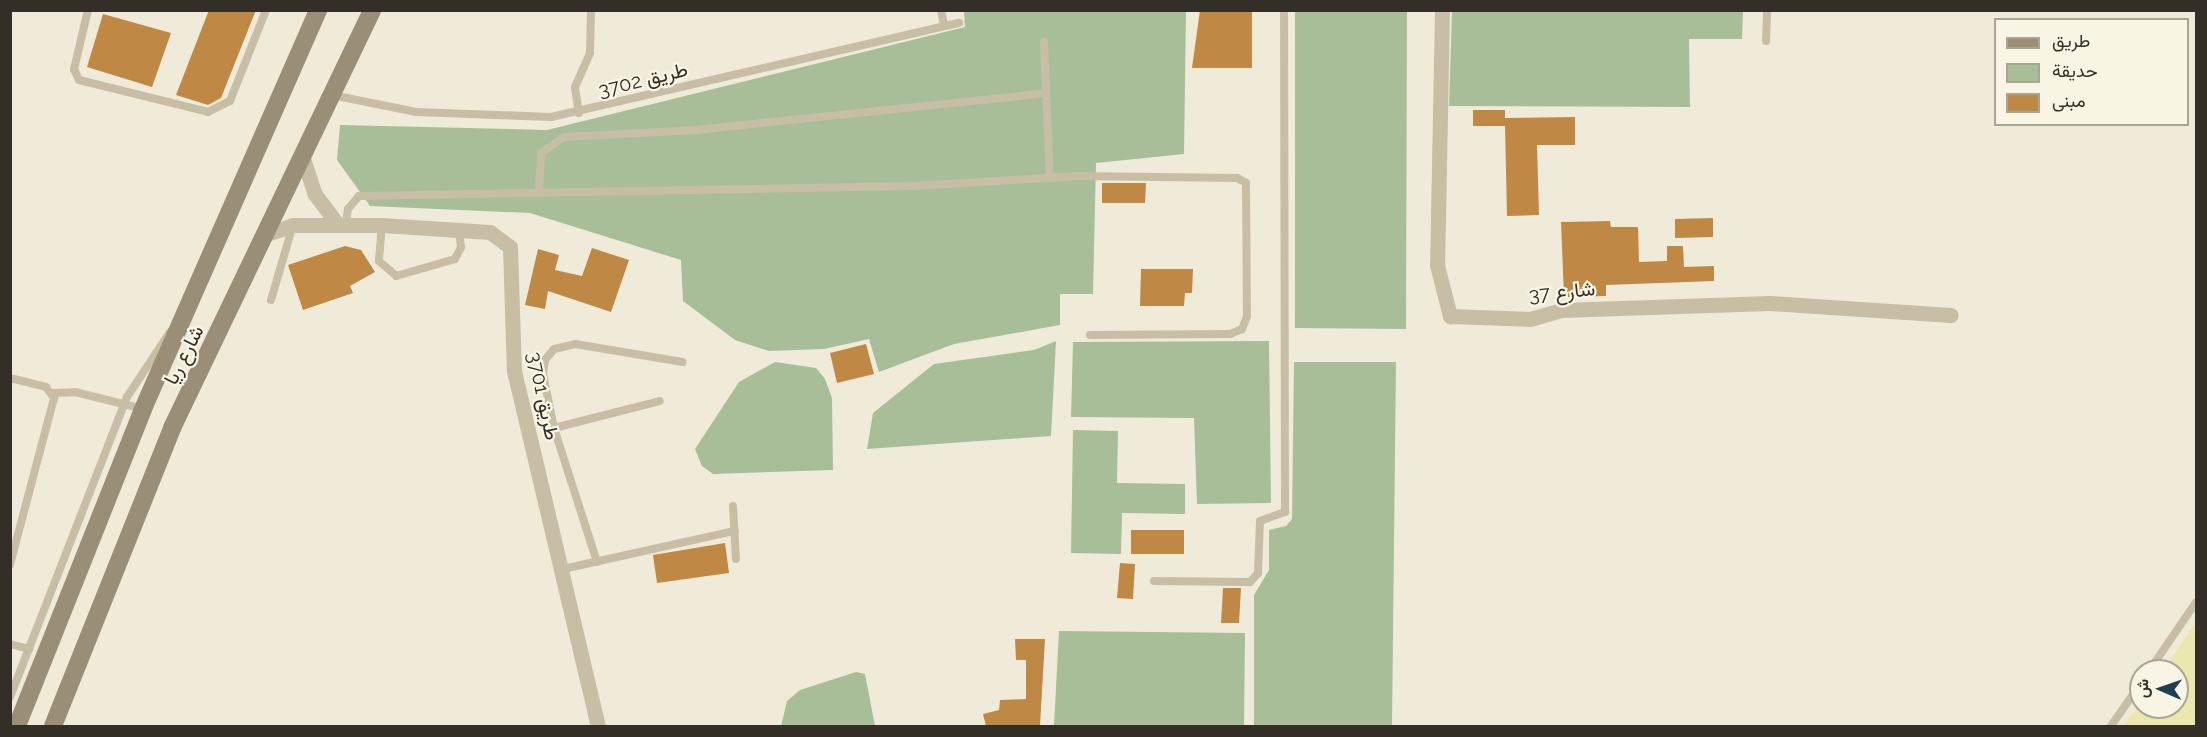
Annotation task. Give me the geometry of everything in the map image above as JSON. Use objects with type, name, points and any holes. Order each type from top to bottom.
[{"type":"main road","name":"شارع ريا","points":[[17,726],[143,409],[318,10]]},
{"type":"main road","name":"شارع ريا","points":[[53,726],[172,428],[372,10]]},
{"type":"street","name":"شارع 37","points":[[1442,10],[1437,265],[1450,316],[1530,319],[1562,310],[1770,303],[1952,315]]},
{"type":"street","points":[[302,155],[314,193],[342,223]]},
{"type":"street","name":"طريق 3701","points":[[263,235],[293,225],[342,223],[459,231],[497,236],[513,255],[514,371],[563,569],[598,726]]},
{"type":"lane","points":[[88,10],[74,69],[79,80],[208,112],[230,101],[266,10]]},
{"type":"lane","points":[[579,112],[575,87],[590,53],[591,10]]},
{"type":"lane","points":[[941,10],[944,25]]},
{"type":"lane","points":[[1154,580],[1250,582],[1258,573],[1260,521],[1285,512],[1284,10]]},
{"type":"lane","points":[[1766,41],[1767,10]]},
{"type":"lane","name":"طريق 3702","points":[[332,95],[370,107],[480,117],[579,112],[958,23]]},
{"type":"lane","points":[[1044,42],[1050,177]]},
{"type":"lane","points":[[539,192],[541,153],[564,137],[696,130],[1046,93]]},
{"type":"lane","points":[[342,223],[348,209],[359,196],[911,186],[1050,177],[1237,178],[1250,192],[1247,316],[1242,328],[1230,334],[1090,335]]},
{"type":"lane","points":[[271,300],[293,225]]},
{"type":"lane","points":[[382,225],[380,261],[396,276],[455,259],[461,246],[459,231]]},
{"type":"lane","points":[[10,698],[125,403],[144,366],[181,320]]},
{"type":"lane","points":[[597,562],[554,428],[543,374],[554,349],[575,344],[684,362]]},
{"type":"lane","points":[[10,378],[52,393],[125,403],[143,409]]},
{"type":"lane","points":[[10,565],[54,404],[52,393]]},
{"type":"lane","points":[[554,428],[660,401]]},
{"type":"lane","points":[[733,506],[736,560]]},
{"type":"lane","points":[[563,569],[735,531]]},
{"type":"lane","points":[[2157,659],[2196,602]]},
{"type":"lane","points":[[10,644],[29,649]]},
{"type":"lane","points":[[2111,726],[2129,700]]},
{"type":"green space","points":[[964,11],[1186,11],[1184,154],[1096,163],[1093,294],[1060,294],[1060,325],[954,344],[879,372],[869,339],[824,349],[769,351],[735,340],[683,301],[681,260],[530,213],[370,206],[337,160],[340,125],[547,130],[965,27]]},
{"type":"green space","points":[[1295,11],[1407,11],[1406,329],[1295,328]]},
{"type":"green space","points":[[1452,11],[1743,11],[1742,39],[1689,39],[1690,107],[1449,106]]},
{"type":"green space","points":[[1056,341],[1051,436],[867,449],[873,413],[934,364],[1034,350]]},
{"type":"green space","points":[[1269,341],[1271,503],[1197,504],[1194,418],[1071,417],[1073,342]]},
{"type":"green space","points":[[775,362],[816,368],[825,379],[832,398],[833,470],[713,474],[702,466],[695,449],[739,382]]},
{"type":"green space","points":[[1294,362],[1396,362],[1392,726],[1254,726],[1254,595],[1269,570],[1269,530],[1286,526],[1292,519]]},
{"type":"green space","points":[[1073,430],[1118,431],[1117,483],[1185,484],[1185,514],[1122,513],[1121,554],[1071,553]]},
{"type":"green space","points":[[1059,631],[1245,633],[1244,726],[1054,726]]},
{"type":"green space","points":[[856,672],[865,674],[875,726],[781,726],[787,701],[800,690]]},
{"type":"sand","points":[[2196,622],[2196,726],[2124,726],[2129,719],[2189,719],[2189,659],[2171,659]]},
{"type":"building","points":[[209,10],[256,10],[221,98],[208,105],[176,95]]},
{"type":"building","points":[[1200,10],[1252,10],[1252,68],[1192,68]]},
{"type":"building","points":[[103,14],[171,33],[152,87],[87,67]]},
{"type":"building","points":[[1473,110],[1505,110],[1505,118],[1575,117],[1575,145],[1537,145],[1539,215],[1507,216],[1505,126],[1473,126]]},
{"type":"building","points":[[1102,183],[1146,183],[1145,203],[1102,203]]},
{"type":"building","points":[[1713,218],[1713,237],[1675,238],[1675,219]]},
{"type":"building","points":[[1610,221],[1611,227],[1638,227],[1639,262],[1667,261],[1667,246],[1683,246],[1684,267],[1714,266],[1714,281],[1606,285],[1606,296],[1564,297],[1561,222]]},
{"type":"building","points":[[345,246],[361,250],[375,272],[350,286],[353,293],[303,310],[288,265]]},
{"type":"building","points":[[592,248],[629,260],[611,312],[548,291],[545,309],[525,305],[538,249],[559,255],[555,270],[582,276]]},
{"type":"building","points":[[1141,269],[1193,269],[1192,293],[1185,293],[1184,306],[1140,306]]},
{"type":"building","points":[[866,344],[874,374],[837,383],[830,353]]},
{"type":"building","points":[[1131,530],[1184,530],[1184,554],[1131,554]]},
{"type":"building","points":[[725,543],[729,573],[657,583],[653,555]]},
{"type":"building","points":[[1120,563],[1135,564],[1133,599],[1117,598]]},
{"type":"building","points":[[1223,588],[1241,588],[1239,623],[1221,623]]},
{"type":"building","points":[[1015,639],[1045,639],[1040,726],[986,726],[983,714],[999,710],[1000,700],[1026,699],[1026,660],[1016,660]]}]
